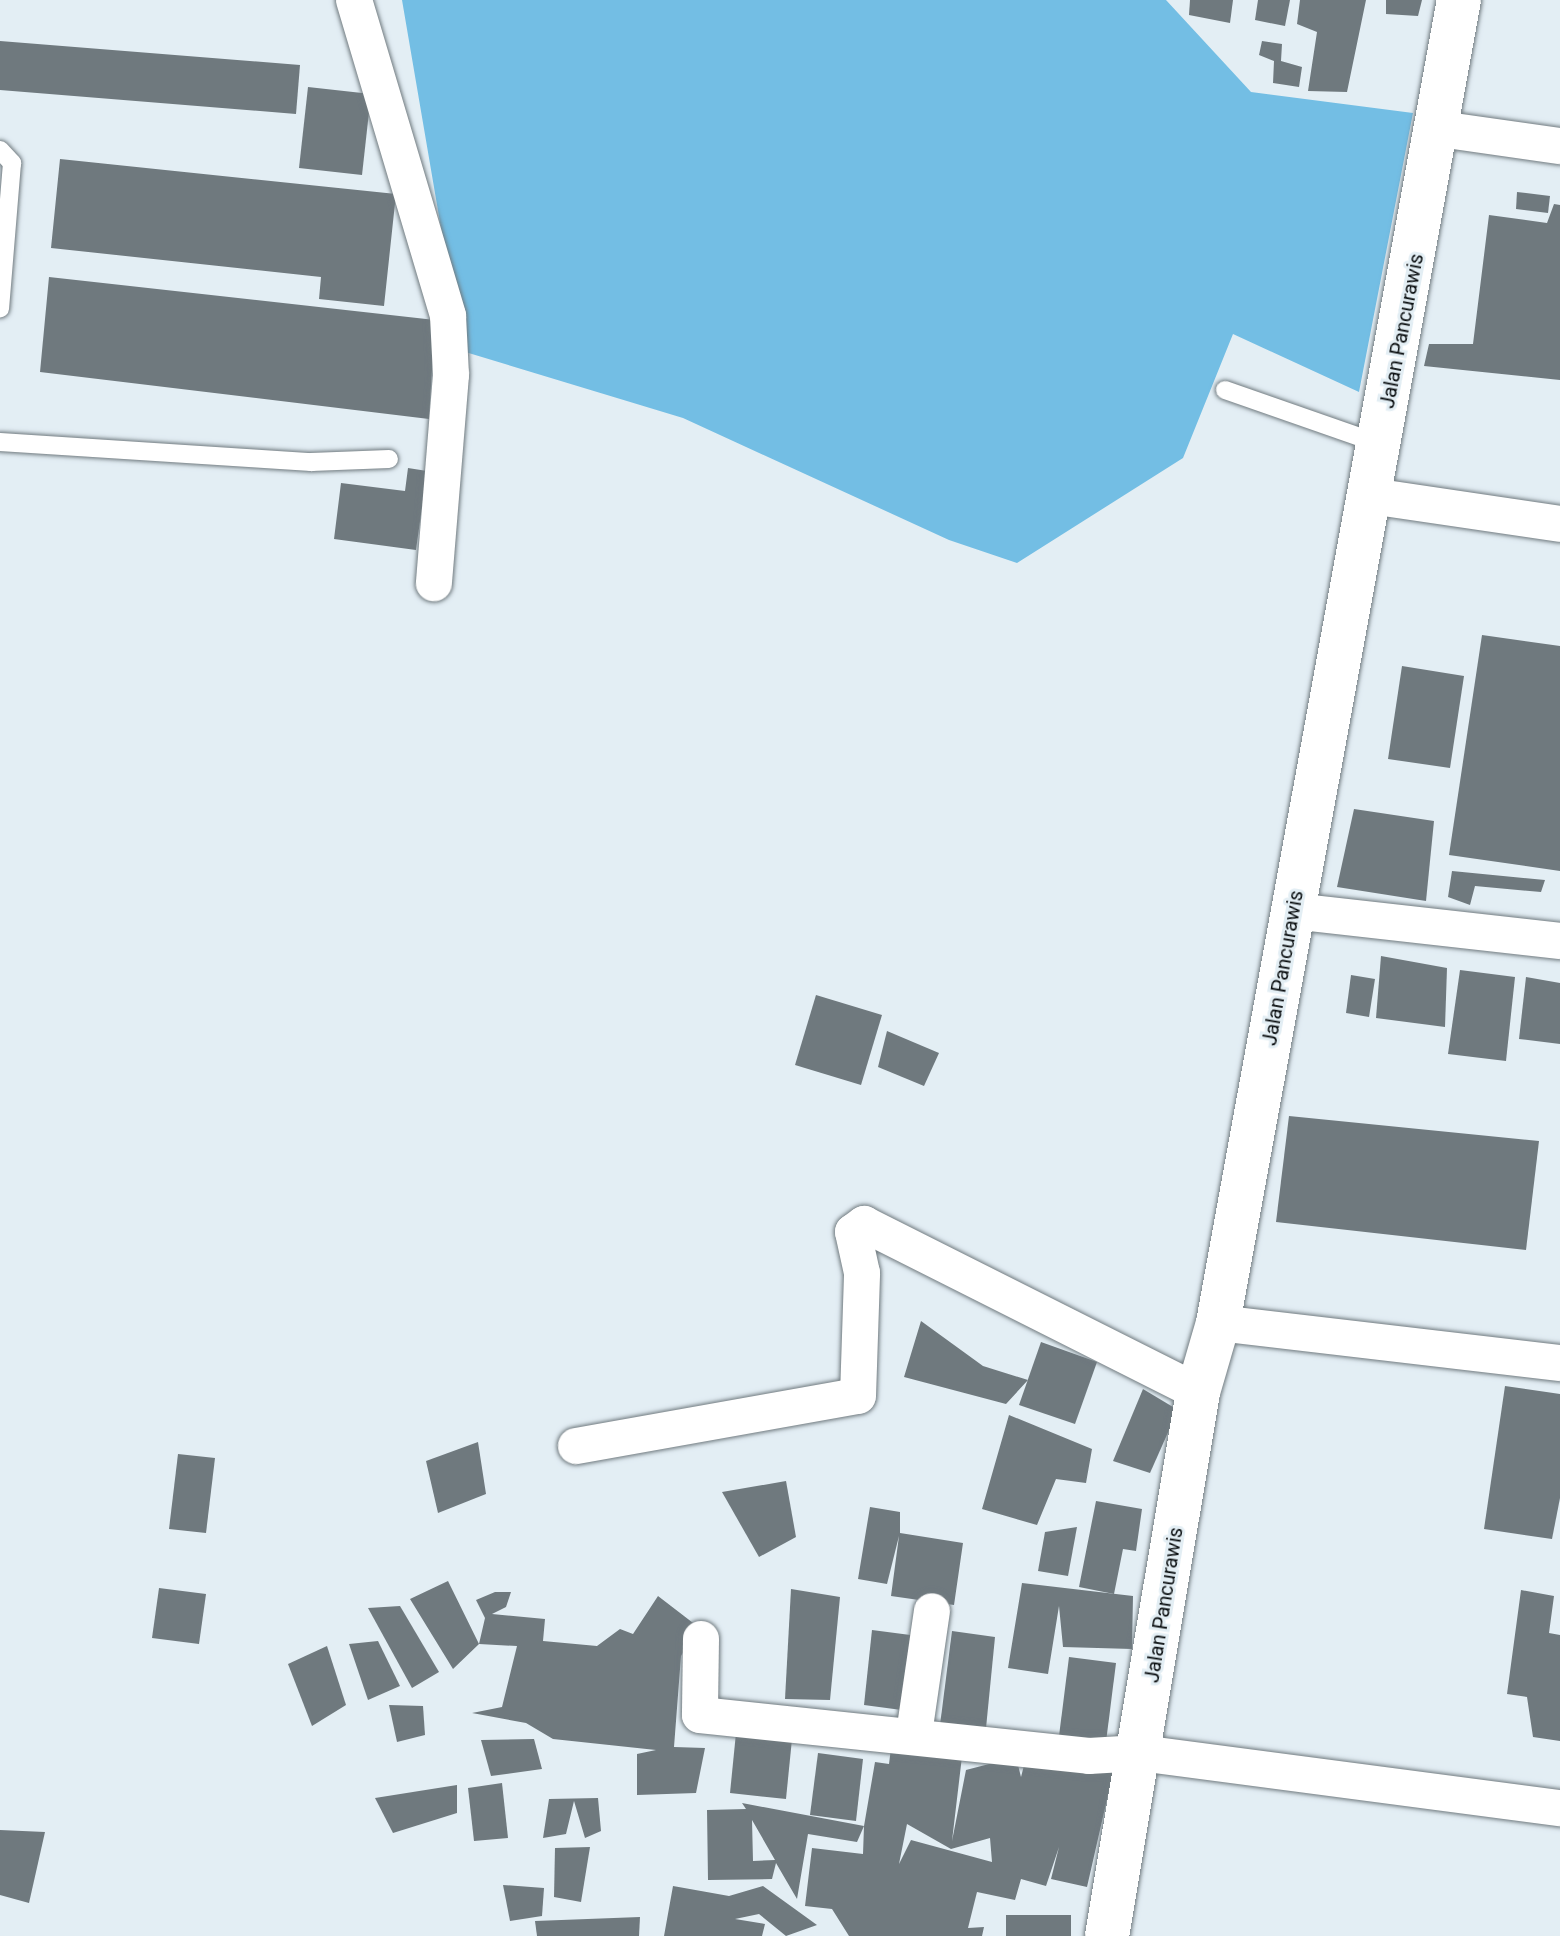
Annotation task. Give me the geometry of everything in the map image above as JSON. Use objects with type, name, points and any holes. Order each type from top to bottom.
[{"type":"street","points":[[354,0],[448,316],[451,375],[434,583]]},
{"type":"street","name":"Jalan Pancurawis","points":[[1107,1936],[1198,1392],[1218,1323],[1440,129],[1459,0]]},
{"type":"street","points":[[1440,129],[1560,146]]},
{"type":"street","points":[[1371,496],[1560,524]]},
{"type":"street","points":[[1293,911],[1560,941]]},
{"type":"street","points":[[576,1446],[858,1396],[862,1273],[853,1232],[864,1224],[1198,1392]]},
{"type":"street","points":[[1218,1323],[1560,1363]]},
{"type":"street","points":[[914,1734],[932,1611]]},
{"type":"street","points":[[701,1639],[700,1715],[914,1734],[1089,1756],[1140,1753],[1560,1808]]},
{"type":"lane","points":[[0,150],[12,163],[0,309]]},
{"type":"lane","points":[[1225,390],[1380,444]]},
{"type":"lane","points":[[0,442],[311,462],[389,459]]},
{"type":"shaded area","points":[[402,0],[1166,0],[1251,92],[1413,113],[1359,392],[1233,334],[1183,458],[1017,563],[949,540],[683,418],[462,351]]},
{"type":"building","points":[[1190,0],[1233,0],[1230,23],[1189,15]]},
{"type":"building","points":[[1258,0],[1290,0],[1285,26],[1255,20]]},
{"type":"building","points":[[1300,0],[1366,0],[1347,92],[1308,91],[1317,32],[1297,24]]},
{"type":"building","points":[[1386,0],[1422,0],[1418,16],[1386,14]]},
{"type":"building","points":[[0,41],[300,65],[296,114],[0,90]]},
{"type":"building","points":[[1262,41],[1282,44],[1281,61],[1302,67],[1299,87],[1273,83],[1274,61],[1259,55]]},
{"type":"building","points":[[308,87],[371,94],[362,175],[299,168]]},
{"type":"building","points":[[60,159],[396,194],[384,306],[319,299],[321,277],[51,248]]},
{"type":"building","points":[[1517,192],[1550,196],[1548,213],[1516,209]]},
{"type":"building","points":[[1554,204],[1560,205],[1560,380],[1424,366],[1429,344],[1473,344],[1489,215],[1547,223]]},
{"type":"building","points":[[49,277],[435,320],[429,419],[40,372]]},
{"type":"building","points":[[408,468],[427,471],[416,550],[334,539],[341,483],[405,491]]},
{"type":"building","points":[[1482,635],[1560,646],[1560,871],[1449,855]]},
{"type":"building","points":[[1402,666],[1464,676],[1450,768],[1388,759]]},
{"type":"building","points":[[1354,809],[1434,821],[1426,901],[1337,887]]},
{"type":"building","points":[[1452,871],[1545,880],[1541,892],[1475,886],[1470,905],[1448,897]]},
{"type":"building","points":[[1381,956],[1447,968],[1445,1027],[1376,1018]]},
{"type":"building","points":[[1460,970],[1515,977],[1506,1061],[1448,1054]]},
{"type":"building","points":[[1351,975],[1375,979],[1369,1017],[1346,1013]]},
{"type":"building","points":[[1526,977],[1560,983],[1560,1044],[1519,1039]]},
{"type":"building","points":[[816,995],[882,1015],[861,1085],[795,1065]]},
{"type":"building","points":[[887,1031],[939,1053],[924,1086],[878,1067]]},
{"type":"building","points":[[1289,1116],[1539,1141],[1526,1250],[1276,1222]]},
{"type":"building","points":[[921,1321],[983,1366],[1028,1380],[1006,1404],[904,1377]]},
{"type":"building","points":[[1041,1342],[1097,1362],[1075,1424],[1019,1405]]},
{"type":"building","points":[[1505,1386],[1560,1394],[1560,1498],[1552,1539],[1484,1529]]},
{"type":"building","points":[[1143,1389],[1178,1410],[1150,1473],[1113,1461]]},
{"type":"building","points":[[1009,1415],[1092,1449],[1086,1483],[1056,1479],[1037,1525],[982,1509]]},
{"type":"building","points":[[478,1442],[486,1494],[438,1513],[426,1461]]},
{"type":"building","points":[[178,1454],[215,1458],[206,1533],[169,1529]]},
{"type":"building","points":[[786,1481],[796,1537],[759,1557],[722,1492]]},
{"type":"building","points":[[1096,1501],[1142,1509],[1136,1551],[1123,1549],[1114,1594],[1079,1587]]},
{"type":"building","points":[[870,1507],[900,1512],[900,1533],[963,1543],[954,1605],[891,1596],[899,1536],[887,1584],[858,1579]]},
{"type":"building","points":[[1077,1527],[1068,1576],[1038,1571],[1045,1532]]},
{"type":"building","points":[[448,1581],[479,1644],[453,1669],[410,1599]]},
{"type":"building","points":[[1022,1583],[1133,1596],[1132,1649],[1063,1647],[1059,1606],[1048,1674],[1008,1668]]},
{"type":"building","points":[[159,1588],[206,1594],[199,1644],[152,1638]]},
{"type":"building","points":[[791,1589],[840,1597],[830,1700],[785,1699]]},
{"type":"building","points":[[1521,1590],[1554,1596],[1549,1633],[1560,1635],[1560,1741],[1533,1737],[1527,1697],[1507,1694]]},
{"type":"building","points":[[495,1592],[511,1592],[506,1607],[492,1614],[545,1619],[543,1641],[597,1646],[620,1629],[633,1634],[658,1596],[697,1626],[681,1656],[674,1747],[705,1748],[696,1793],[637,1795],[637,1754],[656,1750],[553,1739],[526,1723],[472,1713],[502,1707],[517,1646],[479,1644],[485,1618],[476,1600]]},
{"type":"building","points":[[400,1606],[439,1672],[412,1688],[368,1608]]},
{"type":"building","points":[[872,1630],[918,1636],[909,1711],[864,1705]]},
{"type":"building","points":[[952,1631],[995,1637],[986,1728],[940,1725]]},
{"type":"building","points":[[378,1641],[400,1686],[368,1700],[349,1644]]},
{"type":"building","points":[[327,1646],[346,1705],[312,1726],[288,1664]]},
{"type":"building","points":[[1069,1657],[1116,1663],[1106,1742],[1059,1736]]},
{"type":"building","points":[[389,1705],[423,1706],[425,1735],[397,1742]]},
{"type":"building","points":[[736,1733],[792,1739],[786,1799],[730,1793]]},
{"type":"building","points":[[534,1739],[542,1769],[491,1776],[481,1740]]},
{"type":"building","points":[[892,1740],[963,1748],[952,1841],[966,1770],[1016,1757],[1021,1777],[1027,1754],[1113,1773],[1087,1887],[1051,1879],[1059,1847],[1046,1886],[1021,1879],[1015,1900],[977,1892],[968,1928],[984,1927],[982,1936],[849,1936],[832,1909],[805,1906],[812,1848],[863,1854],[864,1826],[875,1762],[889,1764]],"holes":[[[907,1824],[951,1849],[990,1838],[992,1862],[911,1840],[899,1864]]]},
{"type":"building","points":[[818,1753],[863,1759],[856,1821],[810,1815]]},
{"type":"building","points":[[502,1783],[508,1838],[474,1841],[468,1788]]},
{"type":"building","points":[[457,1785],[457,1813],[393,1833],[375,1798]]},
{"type":"building","points":[[598,1798],[601,1831],[585,1838],[574,1801],[566,1834],[543,1838],[549,1799]]},
{"type":"building","points":[[742,1803],[864,1826],[857,1842],[808,1834],[797,1899],[776,1863],[772,1879],[708,1880],[707,1810],[746,1809]],"holes":[[[752,1820],[775,1860],[753,1861]]]},
{"type":"building","points":[[0,1830],[45,1832],[29,1903],[0,1895]]},
{"type":"building","points":[[590,1847],[581,1902],[554,1897],[555,1848]]},
{"type":"building","points":[[503,1885],[544,1888],[542,1916],[510,1921]]},
{"type":"building","points":[[673,1886],[729,1896],[763,1886],[817,1925],[786,1936],[759,1914],[735,1919],[765,1924],[762,1936],[664,1936]]},
{"type":"building","points":[[1006,1915],[1071,1915],[1071,1936],[1006,1936]]},
{"type":"building","points":[[640,1917],[639,1936],[537,1936],[535,1921]]}]
